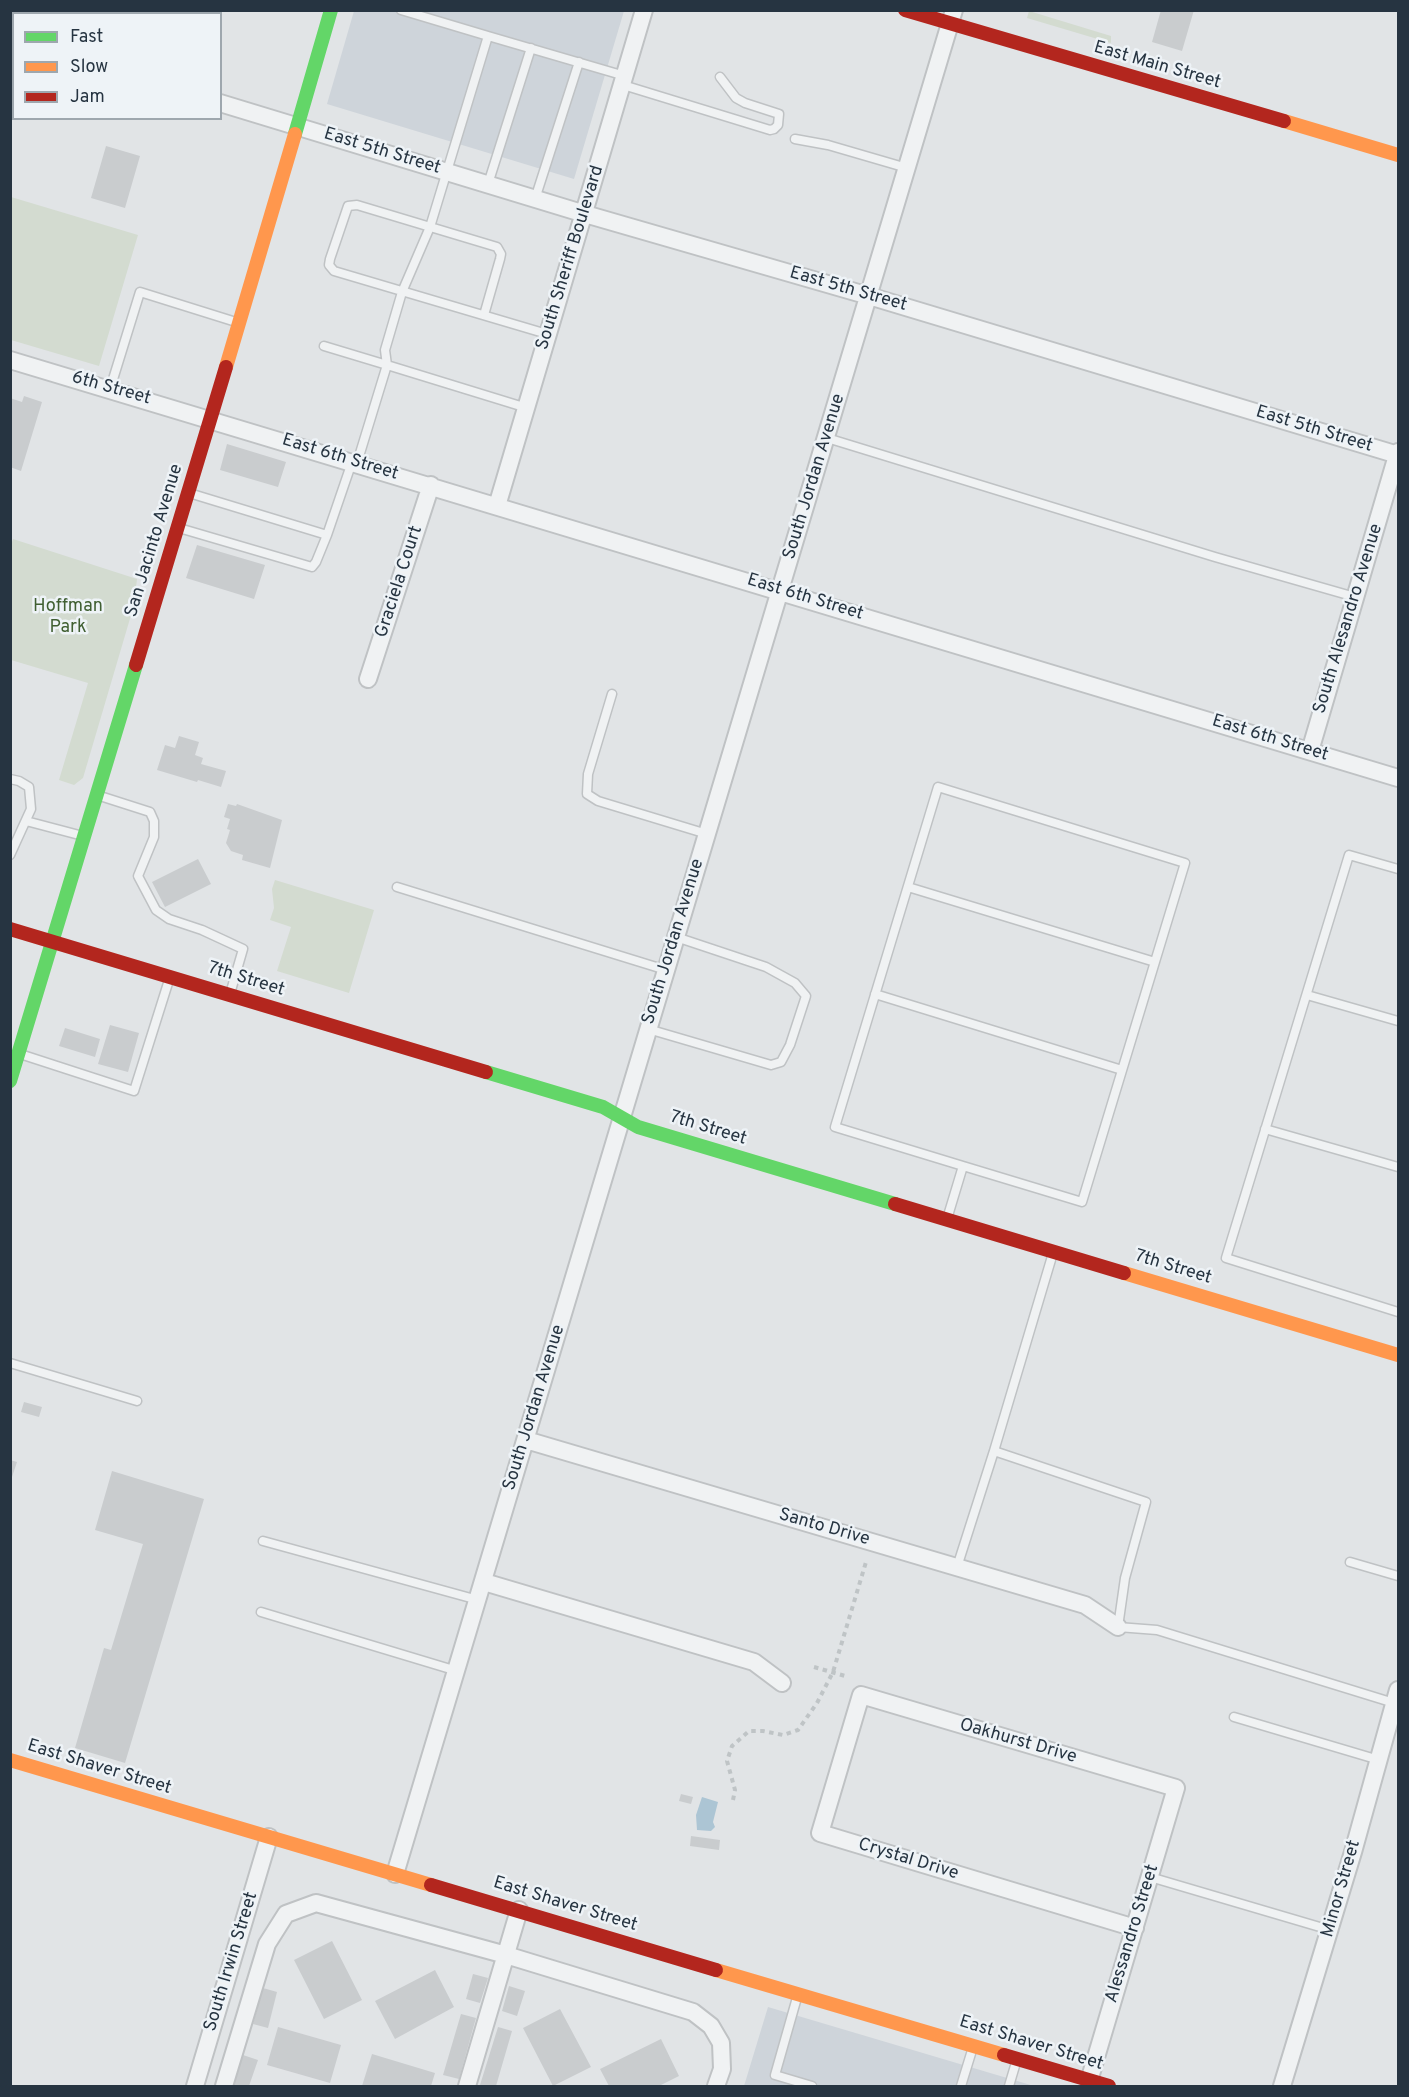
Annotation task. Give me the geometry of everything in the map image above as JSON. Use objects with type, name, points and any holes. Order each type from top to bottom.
[{"type":"street","name":"San Jacinto Avenue","points":[[10,1082],[189,493],[331,10]]},
{"type":"street","name":"South Sheriff Boulevard","points":[[498,506],[644,10]]},
{"type":"street","name":"East Main Street","points":[[905,10],[952,17],[1398,155]]},
{"type":"street","name":"South Jordan Avenue","points":[[395,1874],[952,17]]},
{"type":"street","name":"East 5th Street","points":[[222,104],[585,214],[1398,454]]},
{"type":"street","name":"6th Street","points":[[10,360],[211,419]]},
{"type":"street","name":"East 6th Street","points":[[211,419],[1398,778]]},
{"type":"street","name":"South Alesandro Avenue","points":[[1310,751],[1398,454]]},
{"type":"street","name":"Graciela Court","points":[[368,679],[431,485]]},
{"type":"street","name":"7th Street","points":[[10,929],[603,1107],[638,1127],[1398,1355]]},
{"type":"street","name":"Santo Drive","points":[[525,1440],[1085,1605],[1118,1627]]},
{"type":"street","points":[[484,1582],[754,1662],[782,1683]]},
{"type":"street","name":"Oakhurst Drive","points":[[861,1695],[1176,1788]]},
{"type":"street","name":"Crystal Drive","points":[[861,1695],[820,1833],[1135,1928]]},
{"type":"street","name":"Minor Street","points":[[1282,2086],[1330,1930],[1396,1696]]},
{"type":"street","name":"East Shaver Street","points":[[10,1760],[1101,2085]]},
{"type":"street","name":"Alessandro Street","points":[[1101,2085],[1135,1928],[1176,1788]]},
{"type":"street","name":"South Irwin Street","points":[[195,2086],[269,1837]]},
{"type":"street","points":[[224,2086],[267,1944],[286,1914],[316,1903],[506,1955],[693,2012],[711,2026],[721,2043],[722,2069],[716,2086]]},
{"type":"street","points":[[467,2086],[519,1910]]},
{"type":"lane","points":[[401,10],[579,62],[624,81],[770,129],[778,125],[779,114],[736,98],[720,77]]},
{"type":"lane","points":[[178,527],[312,567],[316,562],[354,462],[387,365],[385,350],[402,292],[430,227],[488,36]]},
{"type":"lane","points":[[488,184],[531,48]]},
{"type":"lane","points":[[536,199],[579,62]]},
{"type":"lane","points":[[795,139],[828,145],[907,168]]},
{"type":"lane","points":[[484,315],[500,259],[500,250],[497,247],[357,205],[348,206],[330,259],[331,269],[547,334]]},
{"type":"lane","points":[[111,389],[140,292],[240,322]]},
{"type":"lane","points":[[324,346],[527,408]]},
{"type":"lane","points":[[826,438],[1215,557],[1355,597]]},
{"type":"lane","points":[[189,493],[327,534]]},
{"type":"lane","points":[[612,694],[588,774],[587,794],[598,801],[707,834]]},
{"type":"lane","points":[[10,779],[20,781],[29,787],[32,808],[10,855]]},
{"type":"lane","points":[[938,788],[1185,863],[1155,962],[1082,1202],[835,1127],[938,788]]},
{"type":"lane","points":[[98,795],[150,812],[154,821],[154,837],[138,876],[156,910],[168,919],[202,930],[243,949],[230,994]]},
{"type":"lane","points":[[26,821],[85,836]]},
{"type":"lane","points":[[1398,869],[1349,855],[1226,1258],[1398,1312]]},
{"type":"lane","points":[[397,887],[666,970]]},
{"type":"lane","points":[[908,887],[1155,962]]},
{"type":"lane","points":[[648,1029],[771,1065],[781,1062],[790,1045],[806,996],[795,983],[766,967],[676,937]]},
{"type":"lane","points":[[19,1053],[134,1091],[170,977]]},
{"type":"lane","points":[[875,994],[1122,1070]]},
{"type":"lane","points":[[1307,994],[1398,1021]]},
{"type":"lane","points":[[1265,1129],[1398,1167]]},
{"type":"lane","points":[[946,1219],[963,1166]]},
{"type":"lane","points":[[957,1568],[1053,1251]]},
{"type":"lane","points":[[10,1363],[137,1401]]},
{"type":"lane","points":[[994,1451],[1146,1502],[1125,1578],[1118,1627],[1156,1630],[1396,1696]]},
{"type":"lane","points":[[263,1541],[478,1600]]},
{"type":"lane","points":[[1350,1562],[1398,1576]]},
{"type":"lane","points":[[261,1612],[456,1671]]},
{"type":"lane","points":[[1234,1717],[1379,1760]]},
{"type":"lane","points":[[1150,1877],[1330,1930]]},
{"type":"lane","points":[[799,1994],[775,2075],[813,2086]]},
{"type":"lane","points":[[961,2086],[973,2046]]},
{"type":"lane","points":[[1009,2086],[1017,2059]]},
{"type":"path","points":[[733,1800],[735,1790],[727,1761],[732,1746],[749,1731],[783,1735],[798,1730],[817,1703],[833,1672],[866,1562]]},
{"type":"path","points":[[814,1667],[845,1676]]},
{"type":"shaded area","points":[[354,11],[624,11],[574,179],[327,104]]},
{"type":"shaded area","points":[[768,2007],[1034,2086],[744,2086]]},
{"type":"green space","points":[[1029,11],[1111,36],[1111,43],[1027,18]]},
{"type":"green space","points":[[11,197],[138,235],[99,366],[11,340]]},
{"type":"green space","name":"Hoffman Park","points":[[13,539],[137,579],[134,605],[83,778],[74,785],[59,780],[88,683],[11,660],[10,548]]},
{"type":"green space","points":[[275,880],[374,910],[349,993],[277,971],[291,927],[270,920],[274,908],[272,889]]},
{"type":"water","points":[[702,1797],[718,1802],[713,1822],[715,1827],[711,1831],[697,1830],[696,1815]]},
{"type":"building","points":[[1161,10],[1194,10],[1182,51],[1152,42]]},
{"type":"building","points":[[106,146],[140,156],[125,208],[91,198]]},
{"type":"building","points":[[24,396],[42,402],[21,471],[10,467],[10,398],[22,402]]},
{"type":"building","points":[[227,444],[286,462],[278,487],[220,470]]},
{"type":"building","points":[[197,545],[265,565],[254,599],[186,578]]},
{"type":"building","points":[[179,736],[199,742],[195,755],[203,758],[201,764],[226,771],[221,787],[157,770],[165,745],[175,748]]},
{"type":"building","points":[[228,804],[236,806],[237,804],[282,820],[270,868],[242,860],[243,855],[231,851],[226,843],[230,830],[227,829],[230,819],[224,817]]},
{"type":"building","points":[[198,859],[211,884],[165,907],[152,882]]},
{"type":"building","points":[[110,1025],[139,1033],[128,1072],[98,1064]]},
{"type":"building","points":[[65,1028],[100,1039],[95,1057],[59,1046]]},
{"type":"building","points":[[24,1402],[42,1407],[39,1417],[21,1412]]},
{"type":"building","points":[[10,1460],[17,1462],[11,1480],[10,1479]]},
{"type":"building","points":[[112,1471],[204,1499],[125,1763],[75,1748],[104,1648],[111,1650],[143,1544],[95,1530]]},
{"type":"building","points":[[681,1794],[693,1797],[691,1804],[679,1801]]},
{"type":"building","points":[[691,1836],[720,1840],[719,1850],[690,1846]]},
{"type":"building","points":[[332,1941],[362,2000],[324,2019],[294,1960]]},
{"type":"building","points":[[435,1970],[454,2007],[395,2039],[375,2001]]},
{"type":"building","points":[[473,1974],[488,1978],[480,2003],[466,1999]]},
{"type":"building","points":[[509,1986],[525,1991],[517,2016],[502,2011]]},
{"type":"building","points":[[263,1988],[277,1992],[268,2028],[253,2024]]},
{"type":"building","points":[[560,2009],[591,2067],[553,2086],[523,2028]]},
{"type":"building","points":[[461,2014],[476,2018],[459,2079],[443,2075]]},
{"type":"building","points":[[278,2027],[341,2045],[330,2083],[267,2065]]},
{"type":"building","points":[[498,2027],[512,2031],[496,2086],[480,2085]]},
{"type":"building","points":[[661,2039],[679,2076],[659,2086],[609,2086],[600,2069]]},
{"type":"building","points":[[372,2054],[435,2073],[431,2086],[362,2086]]},
{"type":"building","points":[[243,2055],[258,2060],[249,2086],[233,2086]]},
{"type":"traffic: fast","points":[[295,134],[331,10]]},
{"type":"traffic: fast","points":[[10,1081],[136,665]]},
{"type":"traffic: fast","points":[[486,1072],[603,1107],[638,1127],[895,1204]]},
{"type":"traffic: slow","points":[[1284,121],[1398,155]]},
{"type":"traffic: slow","points":[[226,367],[295,134]]},
{"type":"traffic: slow","points":[[1124,1273],[1398,1355]]},
{"type":"traffic: slow","points":[[10,1760],[431,1885]]},
{"type":"traffic: slow","points":[[716,1970],[1004,2055]]},
{"type":"traffic: jam","points":[[905,10],[1284,121]]},
{"type":"traffic: jam","points":[[136,665],[226,367]]},
{"type":"traffic: jam","points":[[10,929],[486,1072]]},
{"type":"traffic: jam","points":[[895,1204],[1124,1273]]},
{"type":"traffic: jam","points":[[431,1885],[716,1970]]},
{"type":"traffic: jam","points":[[1004,2055],[1109,2086]]}]
